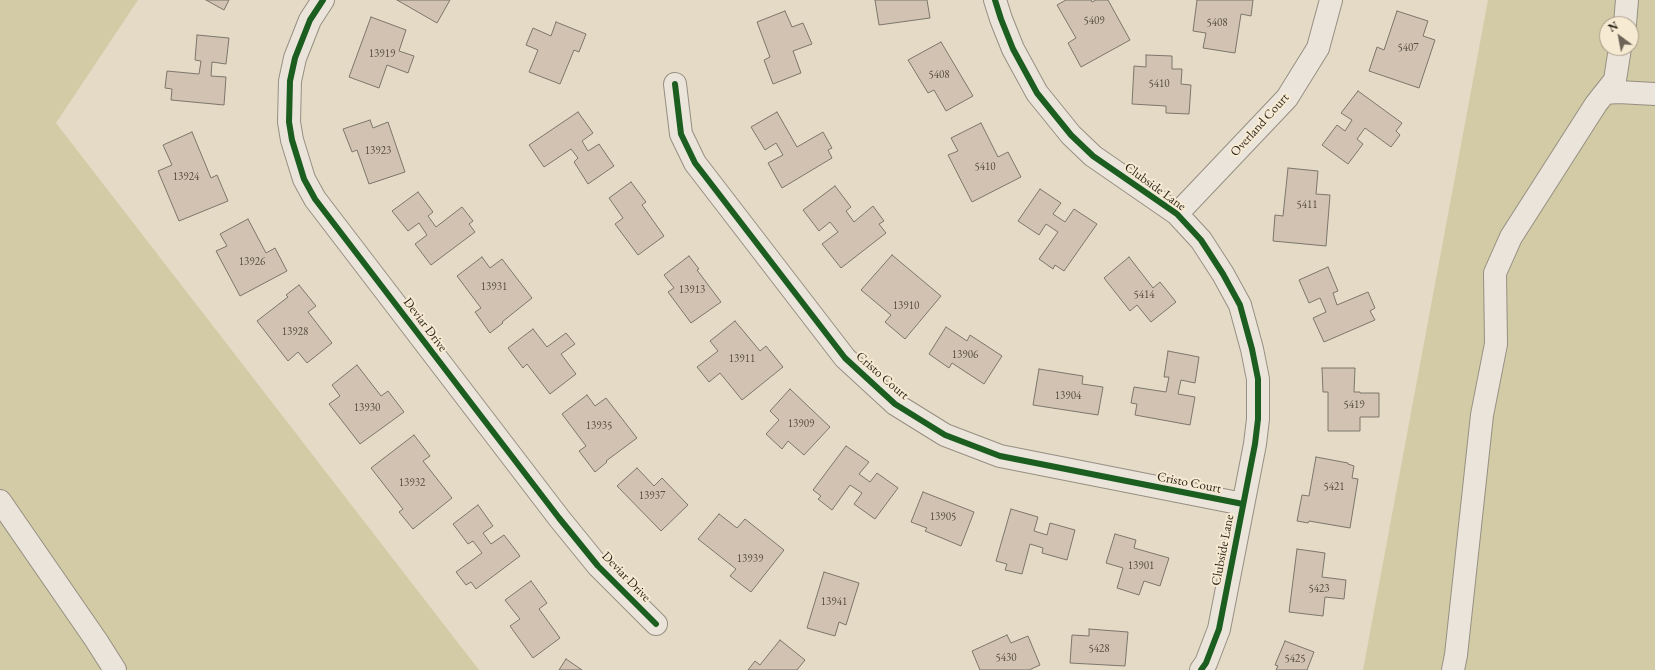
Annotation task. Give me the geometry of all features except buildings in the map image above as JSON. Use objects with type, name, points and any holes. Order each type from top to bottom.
[{"type":"street","name":"Deviar Drive","points":[[323,0],[310,20],[295,58],[290,81],[289,122],[292,140],[304,179],[315,199],[559,518],[598,566],[656,624]]},
{"type":"street","name":"Clubside Lane","points":[[995,0],[1001,20],[1013,48],[1037,93],[1071,135],[1093,156],[1177,214],[1201,240],[1223,274],[1240,305],[1252,348],[1258,379],[1258,419],[1255,444],[1219,629],[1206,663],[1201,670]]},
{"type":"street","name":"Overland Court","points":[[1177,214],[1287,98],[1318,48],[1331,0]]},
{"type":"street","points":[[1625,16],[1627,0]]},
{"type":"street","points":[[1453,670],[1456,655],[1482,415],[1496,344],[1495,273],[1510,237],[1614,80],[1618,56]]},
{"type":"street","name":"Cristo Court","points":[[675,84],[681,134],[695,163],[845,358],[895,404],[945,435],[1000,456],[1243,504]]},
{"type":"street","points":[[1605,93],[1618,92],[1655,94]]},
{"type":"street","points":[[0,501],[115,670]]},
{"type":"shaded area","points":[[0,0],[138,0],[56,123],[479,670],[0,670]]},
{"type":"shaded area","points":[[1488,0],[1655,0],[1655,670],[1363,670]]},
{"type":"cycle path","points":[[323,0],[310,20],[295,58],[290,81],[289,122],[292,140],[304,179],[315,199],[559,518],[598,566],[656,624]]},
{"type":"cycle path","points":[[995,0],[1013,49],[1037,93],[1071,135],[1093,156],[1177,214],[1201,240],[1223,274],[1240,305],[1252,349],[1258,379],[1258,419],[1255,444],[1219,629],[1206,663],[1201,670]]},
{"type":"cycle path","points":[[675,84],[681,134],[695,163],[845,358],[895,404],[945,435],[1000,456],[1243,504]]}]
